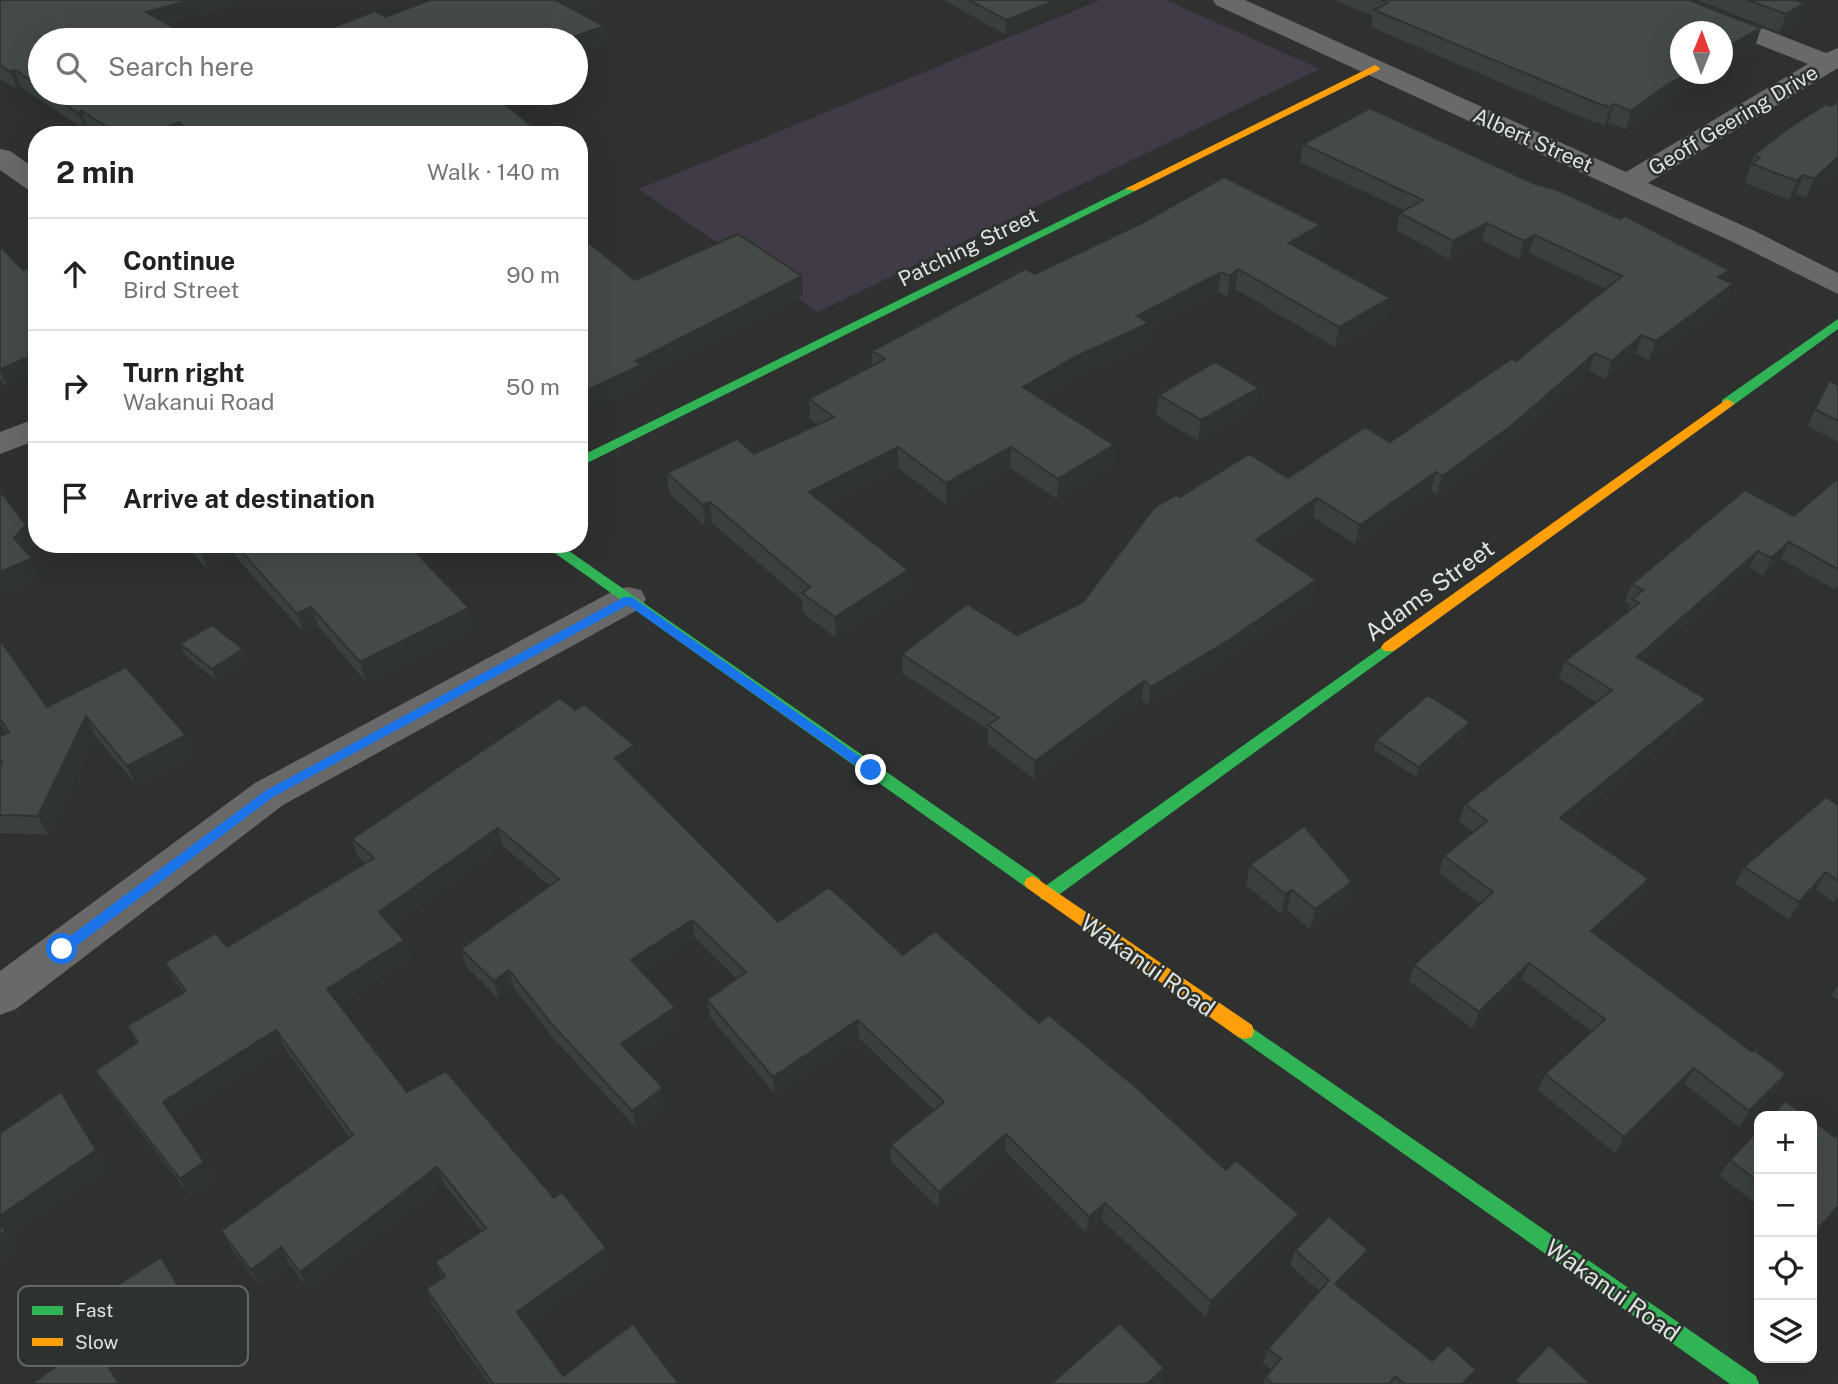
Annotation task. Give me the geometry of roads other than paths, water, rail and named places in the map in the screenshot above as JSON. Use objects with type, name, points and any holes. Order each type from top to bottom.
[{"type":"street","name":"Albert Street","points":[[1225,0],[1745,237],[1838,285]]},
{"type":"street","points":[[1668,0],[1833,59]]},
{"type":"street","name":"Geoff Geering Drive","points":[[1628,183],[1833,59]]},
{"type":"street","name":"Patching Street","points":[[588,459],[1375,68]]},
{"type":"street","points":[[0,157],[28,177]]},
{"type":"street","name":"Adams Street","points":[[1047,894],[1838,323]]},
{"type":"street","points":[[0,444],[28,433]]},
{"type":"street","name":"Wakanui Road","points":[[562,553],[1748,1384]]},
{"type":"street","points":[[0,996],[269,794],[628,600]]}]
